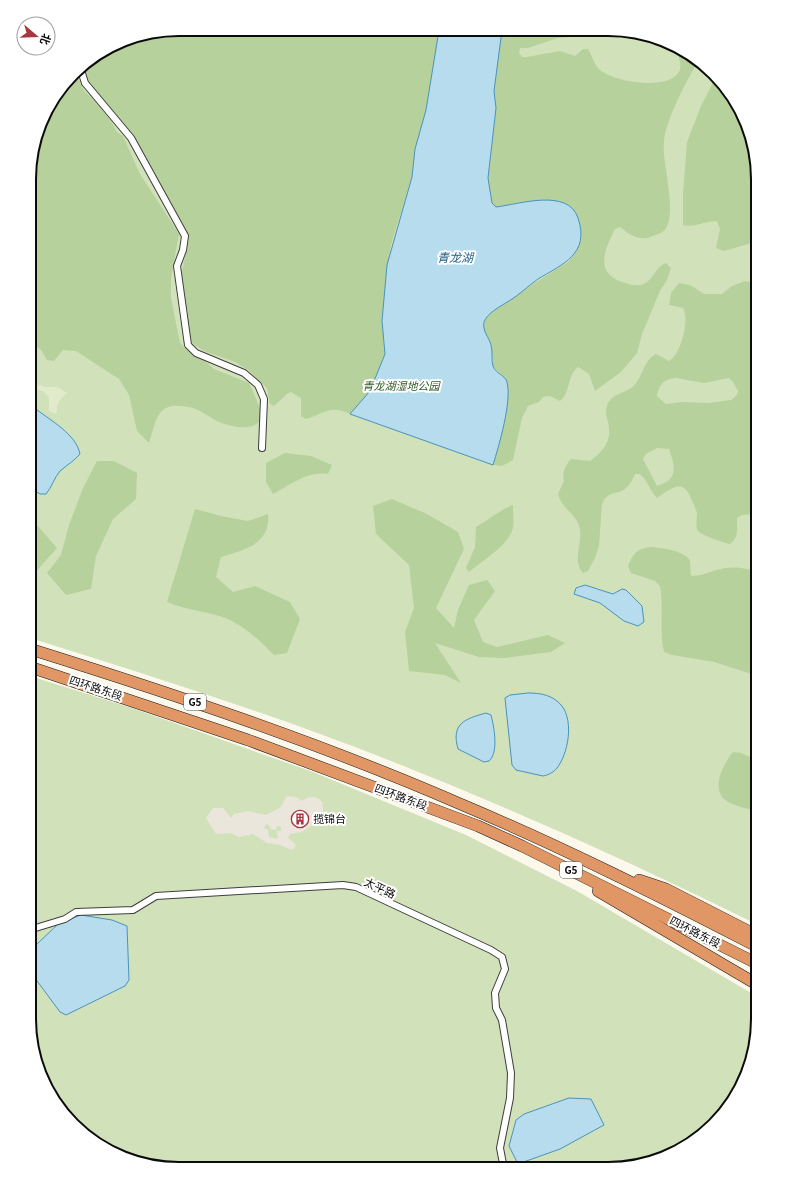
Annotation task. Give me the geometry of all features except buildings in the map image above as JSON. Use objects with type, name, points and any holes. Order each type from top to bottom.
[{"type":"highway","name":"四环路东段","points":[[36,651],[193,701],[264,726],[384,772],[466,806],[577,857],[751,944]]},
{"type":"highway","name":"四环路东段","points":[[36,669],[150,705],[478,826],[522,846],[751,960]]},
{"type":"highway","points":[[522,846],[751,981]]},
{"type":"highway","points":[[577,857],[666,889],[751,932]]},
{"type":"street","points":[[82,74],[85,83],[131,138],[185,236],[183,250],[176,266],[188,345],[196,352],[244,373],[258,385],[264,399],[262,448]]},
{"type":"street","name":"太平路","points":[[36,928],[65,919],[76,912],[133,910],[156,896],[343,885],[356,887],[491,950],[502,957],[505,968],[495,993],[496,1008],[502,1020],[511,1073],[510,1098],[500,1148],[503,1162]]},
{"type":"green space","name":"青龙湖湿地公园","points":[[170,36],[617,36],[645,41],[663,47],[680,55],[702,71],[716,85],[727,100],[740,124],[746,142],[751,170],[751,922],[576,839],[484,799],[302,727],[166,681],[36,640],[36,170],[41,142],[47,124],[55,107],[71,85],[85,71],[107,55],[142,41]]},
{"type":"green space","points":[[170,36],[438,36],[426,110],[415,149],[412,177],[391,245],[386,275],[382,321],[385,354],[370,391],[350,414],[343,411],[332,410],[306,419],[301,416],[301,398],[291,392],[274,406],[270,404],[267,388],[248,370],[235,362],[204,351],[192,343],[189,338],[181,276],[189,238],[185,228],[111,109],[89,85],[83,73],[107,55],[124,47],[142,41],[160,37],[164,38]]},
{"type":"green space","points":[[501,36],[572,36],[558,38],[528,48],[520,48],[519,53],[522,57],[527,57],[560,51],[575,56],[583,49],[588,49],[600,70],[617,78],[628,81],[653,83],[673,78],[680,69],[678,54],[695,66],[673,110],[664,141],[670,201],[668,223],[663,232],[648,238],[635,237],[620,227],[615,229],[605,252],[605,266],[608,272],[613,278],[630,284],[644,284],[659,267],[666,263],[671,268],[642,334],[637,353],[621,372],[595,391],[589,374],[578,367],[572,374],[566,393],[560,401],[550,396],[543,397],[539,402],[528,406],[522,418],[513,460],[502,466],[493,465],[507,409],[508,387],[505,378],[493,366],[492,351],[483,328],[486,318],[500,305],[568,262],[576,252],[580,241],[558,201],[522,202],[496,207],[492,203],[488,179],[496,108],[494,91]]},
{"type":"green space","points":[[78,78],[84,91],[93,99],[111,121],[117,132],[123,136],[140,174],[179,234],[171,279],[171,298],[180,343],[188,351],[199,356],[214,369],[249,383],[260,410],[261,417],[259,422],[254,426],[242,427],[228,425],[217,421],[193,408],[172,406],[166,408],[159,414],[149,443],[137,431],[129,395],[119,379],[76,351],[63,350],[54,361],[47,360],[41,350],[36,346],[37,160],[47,124],[55,107]]},
{"type":"green space","points":[[713,82],[727,100],[740,124],[750,160],[751,243],[724,251],[716,248],[720,229],[717,221],[692,226],[683,225],[683,193],[687,142],[701,106]]},
{"type":"green space","points":[[745,281],[751,282],[751,514],[742,515],[737,518],[736,536],[730,544],[708,537],[700,533],[697,529],[697,512],[689,494],[685,489],[681,487],[673,488],[657,498],[643,477],[640,474],[635,474],[625,489],[611,494],[602,504],[599,546],[588,571],[583,573],[578,563],[580,536],[579,525],[563,504],[558,494],[564,481],[563,475],[566,467],[571,459],[590,461],[598,455],[607,443],[609,425],[606,412],[607,406],[611,399],[635,385],[651,357],[656,354],[669,361],[677,351],[681,344],[685,328],[685,313],[683,308],[669,305],[671,293],[679,283],[690,285],[704,294],[722,294],[732,286]],"holes":[[[676,378],[704,383],[729,378],[738,391],[737,395],[731,400],[709,403],[682,402],[666,404],[657,396],[661,385],[668,380]],[[657,448],[669,449],[673,461],[674,472],[669,480],[657,486],[643,459],[646,454]]]},
{"type":"green space","points":[[36,385],[45,387],[58,387],[67,393],[59,402],[57,414],[49,411],[49,397],[43,391],[36,389]]},
{"type":"green space","points":[[285,453],[311,456],[332,465],[328,474],[306,477],[273,494],[266,482],[266,463]]},
{"type":"green space","points":[[97,461],[114,461],[137,473],[136,499],[113,519],[96,556],[91,589],[66,595],[47,573],[61,555],[69,525],[83,488]]},
{"type":"green space","points":[[392,499],[427,514],[458,532],[464,549],[436,608],[454,628],[458,610],[469,585],[487,580],[495,591],[474,620],[483,642],[497,647],[548,635],[565,643],[551,652],[505,658],[479,657],[435,643],[461,683],[445,675],[409,671],[405,632],[414,608],[409,565],[376,534],[373,506]]},
{"type":"green space","points":[[513,505],[513,528],[510,534],[501,546],[469,572],[466,568],[475,547],[476,527]]},
{"type":"green space","points":[[195,509],[248,521],[268,514],[268,524],[261,539],[247,548],[221,557],[216,577],[233,592],[255,586],[290,602],[300,619],[287,653],[274,655],[248,631],[223,617],[167,602]]},
{"type":"green space","points":[[36,524],[57,548],[36,571]]},
{"type":"green space","points":[[652,547],[672,550],[686,556],[690,560],[691,576],[721,569],[742,568],[751,570],[751,674],[714,662],[672,655],[664,652],[660,586],[655,581],[631,573],[628,566],[634,555],[643,549]]},
{"type":"green space","points":[[36,678],[132,708],[313,772],[466,835],[577,891],[751,993],[750,1038],[740,1074],[732,1090],[716,1113],[702,1127],[680,1143],[645,1157],[617,1162],[170,1162],[142,1157],[124,1151],[100,1138],[85,1127],[71,1113],[55,1090],[47,1074],[37,1038]]},
{"type":"green space","points":[[733,752],[741,753],[751,758],[751,809],[740,807],[726,801],[720,793],[720,774]]},
{"type":"shaded area","points":[[289,796],[298,798],[301,801],[309,797],[318,798],[322,802],[324,816],[324,823],[315,823],[302,832],[290,834],[288,838],[296,845],[292,850],[280,845],[267,843],[253,834],[239,837],[231,833],[216,834],[206,818],[213,808],[223,808],[231,818],[234,814],[248,811],[266,815],[281,807],[286,797]],"holes":[[[299,809],[306,812],[308,818],[307,823],[302,826],[296,826],[291,819],[292,814]],[[266,824],[269,825],[271,829],[276,830],[277,826],[281,827],[281,831],[277,831],[278,839],[269,837],[268,830],[264,828]]]},
{"type":"water","name":"青龙湖","points":[[438,36],[501,36],[494,91],[496,108],[488,178],[492,203],[496,207],[542,200],[564,203],[573,209],[578,218],[581,230],[580,241],[577,249],[565,263],[538,279],[513,299],[495,310],[484,322],[485,331],[492,348],[492,361],[494,369],[506,380],[508,390],[508,401],[504,424],[493,465],[350,414],[370,391],[385,354],[382,321],[387,265],[412,177],[415,149],[426,110]]},
{"type":"water","points":[[36,409],[62,428],[74,440],[80,454],[60,471],[46,494],[40,494],[36,492]]},
{"type":"water","points":[[585,585],[613,594],[622,589],[626,590],[642,606],[644,622],[638,626],[624,621],[600,603],[574,594],[576,588]]},
{"type":"water","points":[[538,693],[555,699],[562,706],[568,720],[569,729],[567,746],[561,762],[554,771],[543,776],[516,770],[512,765],[505,698],[510,695]]},
{"type":"water","points":[[486,713],[491,715],[495,746],[492,757],[489,761],[484,762],[458,749],[456,734],[458,728],[466,720]]},
{"type":"water","points":[[81,915],[112,920],[127,926],[129,980],[125,986],[66,1015],[60,1012],[36,979],[36,946],[58,924]]},
{"type":"water","points":[[569,1098],[591,1099],[604,1125],[560,1149],[524,1162],[517,1162],[509,1146],[516,1120],[524,1114]]},
{"type":"place","name":"揽锦台","points":[[300,819]]}]
